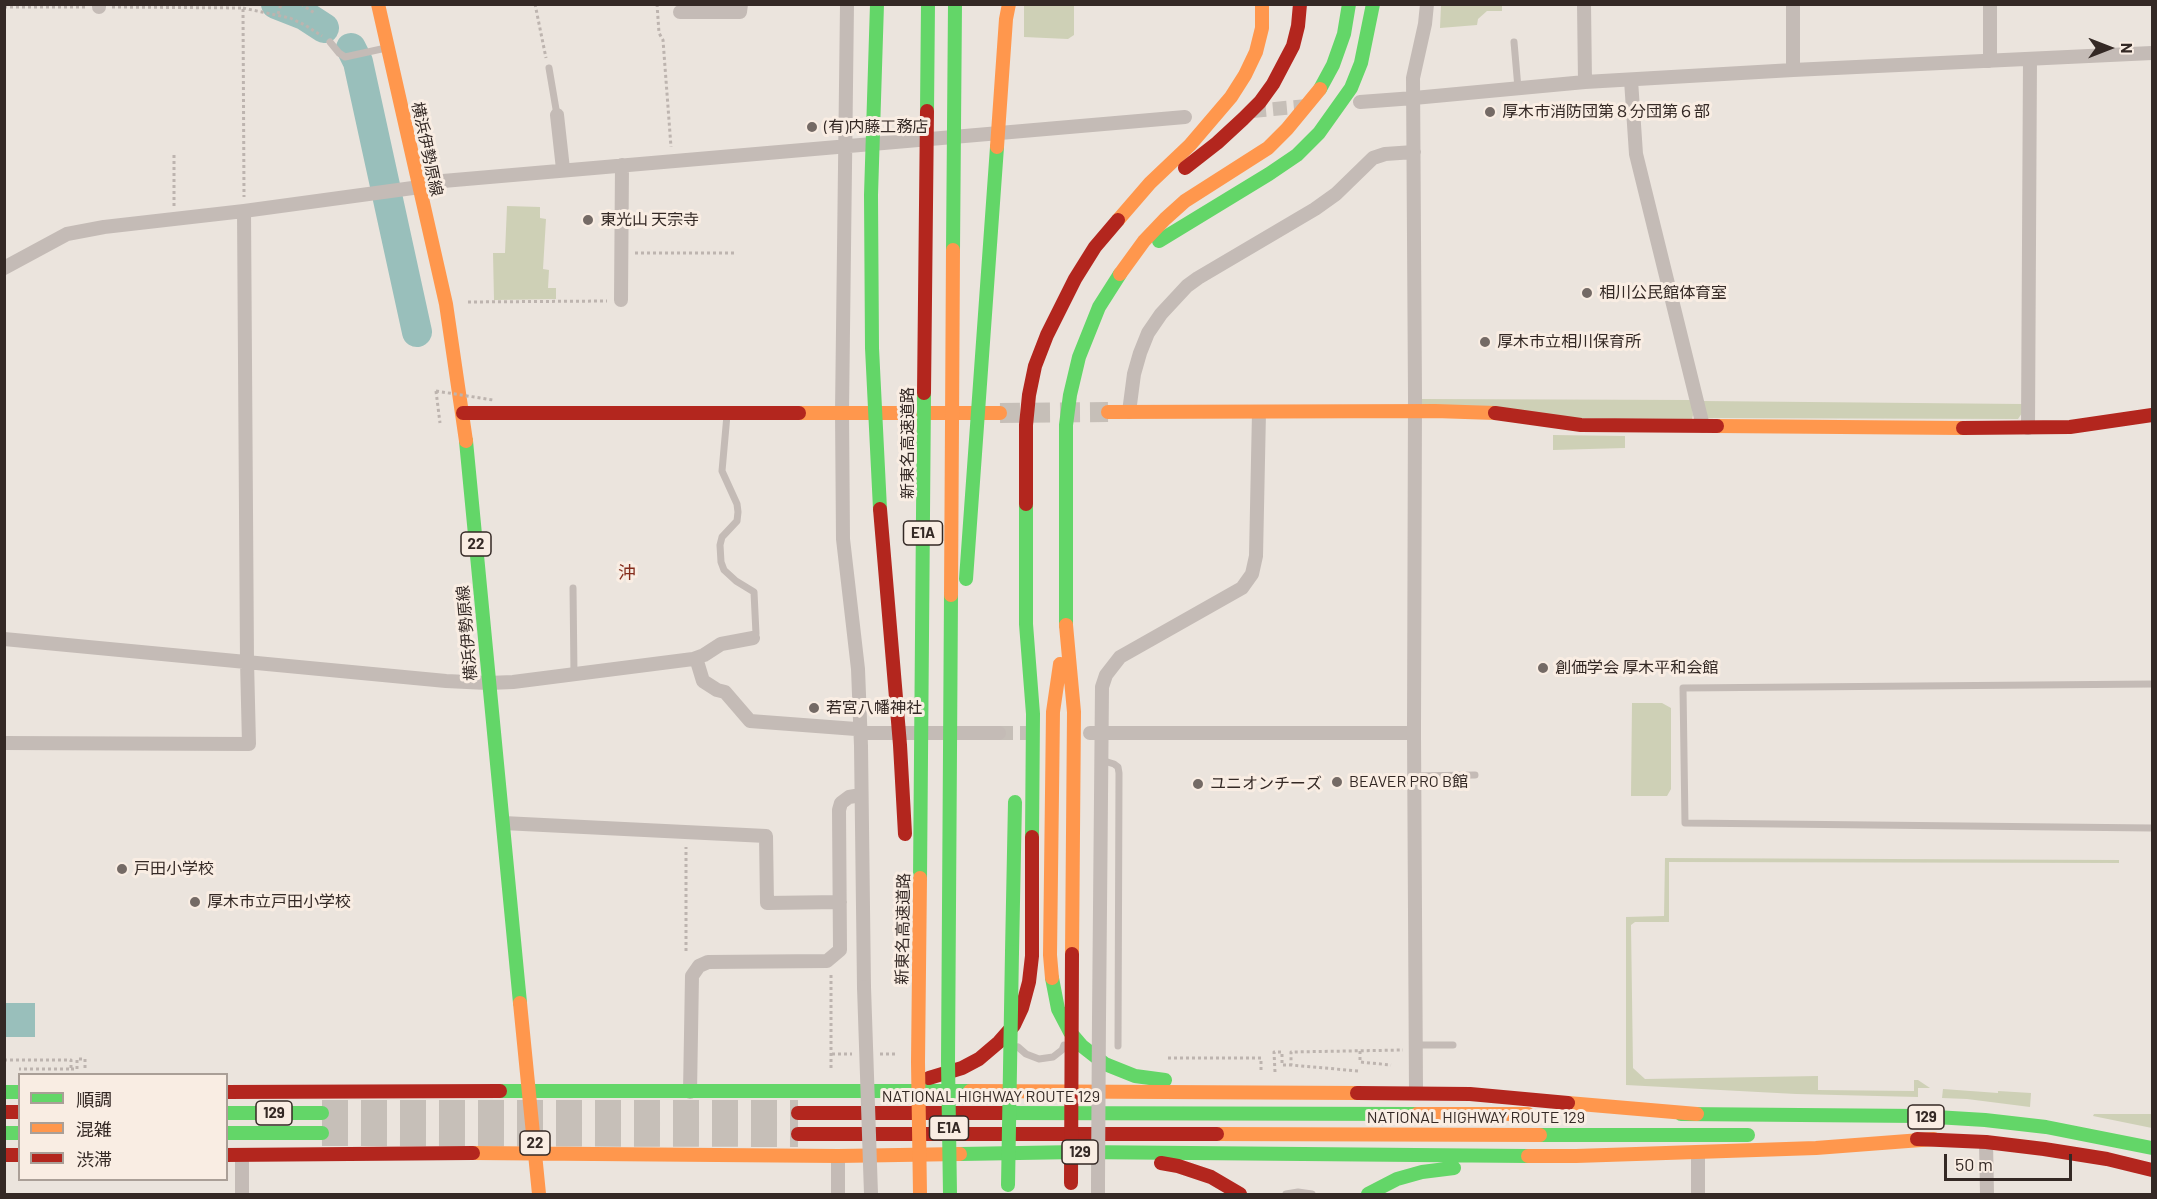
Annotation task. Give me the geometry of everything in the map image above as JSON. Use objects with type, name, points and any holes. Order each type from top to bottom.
[{"type":"main road","name":"横浜伊勢原線","points":[[378,4],[446,304],[463,413],[540,1194]]},
{"type":"main road","points":[[877,4],[872,183],[872,348],[879,497],[900,745],[918,1062]]},
{"type":"main road","name":"新東名高速道路","points":[[918,1062],[928,4]]},
{"type":"main road","name":"E1A","points":[[950,1194],[948,1061],[955,4]]},
{"type":"main road","points":[[948,1061],[959,903],[965,600],[1006,19],[1009,4]]},
{"type":"main road","points":[[837,1090],[934,1078],[962,1068],[979,1059],[999,1042],[1014,1025],[1022,1008],[1029,982],[1032,956],[1034,714],[1026,624],[1026,425],[1035,366],[1047,335],[1075,279],[1095,247],[1150,183],[1190,146],[1231,97],[1245,75],[1256,52],[1262,28],[1262,4]]},
{"type":"main road","points":[[1116,221],[1217,143],[1260,102],[1284,65],[1293,46],[1300,4]]},
{"type":"main road","points":[[1071,1189],[1074,712],[1066,625],[1066,424],[1070,395],[1079,357],[1099,307],[1121,272],[1144,241],[1165,219],[1185,201],[1268,148],[1317,94],[1333,64],[1344,34],[1349,4]]},
{"type":"main road","points":[[1121,272],[1146,249],[1173,231],[1288,161],[1319,133],[1336,111],[1358,71],[1368,35],[1373,4]]},
{"type":"main road","points":[[1108,412],[1489,412],[1581,425],[2028,428],[2070,427],[2152,415]]},
{"type":"main road","points":[[463,413],[1000,413]]},
{"type":"main road","points":[[1018,698],[1026,624]]},
{"type":"main road","points":[[1066,625],[1053,712],[1050,955],[1052,985],[1056,1001],[1070,1032],[1082,1046],[1105,1064],[1135,1076],[1295,1092]]},
{"type":"main road","points":[[1008,1190],[1016,790]]},
{"type":"main road","name":"E1A","points":[[918,1062],[920,1194]]},
{"type":"main road","name":"129","points":[[228,1092],[837,1090],[1416,1093],[1470,1094],[1697,1114]]},
{"type":"main road","name":"129","points":[[228,1113],[322,1113]]},
{"type":"main road","name":"NATIONAL HIGHWAY ROUTE 129","points":[[798,1113],[1919,1116],[1985,1120],[2057,1129],[2152,1148]]},
{"type":"main road","name":"129","points":[[228,1133],[322,1133]]},
{"type":"main road","name":"NATIONAL HIGHWAY ROUTE 129","points":[[798,1134],[1771,1135],[1934,1139],[1986,1142],[2107,1159],[2152,1170]]},
{"type":"main road","name":"129","points":[[228,1155],[536,1153],[838,1155],[1078,1152],[1576,1156],[1816,1148],[1934,1139]]},
{"type":"main road","points":[[1078,1152],[1178,1166],[1211,1177],[1240,1194]]},
{"type":"main road","points":[[1368,1194],[1397,1179],[1422,1172],[1576,1156]]},
{"type":"street","points":[[680,12],[740,12],[741,4]]},
{"type":"street","points":[[846,4],[843,538],[858,669],[861,733],[864,987],[871,1194]]},
{"type":"street","points":[[1416,1093],[1410,1048],[1414,776],[1413,78],[1427,4]]},
{"type":"street","points":[[1584,4],[1585,82]]},
{"type":"street","points":[[1793,4],[1793,70]]},
{"type":"street","points":[[1990,4],[1990,61]]},
{"type":"street","points":[[1360,102],[1585,82],[2152,53]]},
{"type":"street","points":[[2028,428],[2030,59]]},
{"type":"street","points":[[1631,80],[1636,154],[1703,426]]},
{"type":"street","points":[[556,115],[563,169]]},
{"type":"street","points":[[4,268],[67,234],[104,227],[420,187],[443,181],[1185,117]]},
{"type":"street","points":[[1129,412],[1134,374],[1148,333],[1161,314],[1187,286],[1315,209],[1336,194],[1373,158],[1385,154],[1414,152]]},
{"type":"street","points":[[621,300],[622,165]]},
{"type":"street","points":[[4,742],[249,744],[244,211]]},
{"type":"street","points":[[1098,1188],[1101,760],[1095,733],[1102,687],[1107,675],[1120,657],[1242,588],[1252,574],[1256,556],[1259,412]]},
{"type":"street","points":[[4,639],[446,681],[488,683],[513,682],[696,658],[721,644],[753,638]]},
{"type":"street","points":[[696,658],[703,681],[725,692],[750,721],[856,729],[861,733],[999,733]]},
{"type":"street","points":[[1095,733],[1414,733]]},
{"type":"street","points":[[690,1092],[692,975],[699,966],[708,963],[827,961],[840,950],[839,810],[841,803],[849,797],[861,795]]},
{"type":"street","points":[[503,823],[766,836],[767,903],[840,902]]},
{"type":"street","points":[[1986,1142],[1987,1194]]},
{"type":"street","points":[[1698,1153],[1698,1194]]},
{"type":"street","points":[[242,1155],[242,1194]]},
{"type":"street","points":[[838,1155],[838,1194]]},
{"type":"lane","points":[[330,42],[345,57],[388,47]]},
{"type":"lane","points":[[1514,42],[1518,88]]},
{"type":"lane","points":[[549,68],[556,115]]},
{"type":"lane","points":[[727,412],[722,471],[737,504],[738,512],[737,521],[722,537],[721,562],[724,570],[736,581],[754,592],[756,634],[753,638]]},
{"type":"lane","points":[[573,588],[574,674]]},
{"type":"lane","points":[[2152,684],[1683,688],[1684,823],[2152,828]]},
{"type":"lane","points":[[1101,760],[1114,764],[1118,767],[1119,773],[1118,1046]]},
{"type":"lane","points":[[1414,776],[1475,775]]},
{"type":"lane","points":[[1014,1025],[1015,1039],[1019,1049],[1039,1059],[1053,1057],[1062,1050],[1070,1032]]},
{"type":"lane","points":[[1410,1048],[1453,1045]]},
{"type":"lane","points":[[1286,1194],[1298,1192],[1312,1194]]},
{"type":"path","points":[[279,13],[281,4]]},
{"type":"path","points":[[301,4],[316,14]]},
{"type":"path","points":[[535,4],[549,68]]},
{"type":"path","points":[[657,4],[658,33],[663,40],[672,160]]},
{"type":"path","points":[[4,7],[243,8],[279,13],[305,25],[330,42]]},
{"type":"path","points":[[243,8],[244,211]]},
{"type":"path","points":[[174,155],[174,219]]},
{"type":"path","points":[[621,253],[735,253]]},
{"type":"path","points":[[468,302],[621,300]]},
{"type":"path","points":[[440,423],[436,391],[493,400]]},
{"type":"path","points":[[686,832],[686,951]]},
{"type":"path","points":[[831,958],[831,1070]]},
{"type":"path","points":[[1291,1065],[1291,1052],[1410,1048]]},
{"type":"path","points":[[1360,1051],[1360,1062],[1390,1065]]},
{"type":"path","points":[[1275,1072],[1274,1053],[1282,1052],[1282,1065],[1369,1072]]},
{"type":"path","points":[[831,1054],[855,1054]]},
{"type":"path","points":[[879,1054],[902,1054]]},
{"type":"path","points":[[1168,1058],[1261,1058],[1261,1070]]},
{"type":"path","points":[[16,1070],[77,1069],[77,1059],[85,1059],[85,1070]]},
{"type":"path","points":[[4,1060],[71,1060],[71,1069]]},
{"type":"green space","points":[[1024,5],[1074,5],[1074,35],[1068,39],[1024,37]]},
{"type":"green space","points":[[1441,5],[1502,5],[1502,11],[1487,11],[1478,19],[1477,25],[1440,28]]},
{"type":"green space","points":[[507,206],[540,207],[540,218],[546,219],[543,269],[549,270],[548,288],[556,288],[556,299],[494,300],[493,253],[505,253]]},
{"type":"green space","points":[[1419,399],[1691,400],[1693,415],[1692,419],[1567,418],[1421,404]]},
{"type":"green space","points":[[1702,401],[2022,404],[2022,413],[2018,419],[1705,418]]},
{"type":"green space","points":[[1553,435],[1625,436],[1625,448],[1553,450]]},
{"type":"green space","points":[[1632,703],[1662,703],[1671,708],[1671,789],[1667,796],[1631,796]]},
{"type":"green space","points":[[1665,858],[2119,860],[2119,863],[1669,862],[1669,922],[1635,922],[1631,925],[1633,1068],[1645,1079],[1818,1076],[1818,1090],[1914,1091],[1914,1080],[1918,1080],[1930,1088],[1918,1088],[1918,1097],[1796,1094],[1626,1085],[1626,917],[1664,916]]},
{"type":"green space","points":[[1943,1089],[2031,1093],[2030,1107],[1942,1098]]},
{"type":"green space","points":[[2094,1114],[2152,1114],[2152,1128],[2093,1116]]},
{"type":"water","points":[[5,1003],[35,1003],[35,1037],[5,1037]]},
{"type":"waterway","points":[[276,4],[304,15],[324,28]]},
{"type":"waterway","points":[[351,48],[358,62],[417,332]]},
{"type":"tunnel","points":[[1252,111],[1307,106]]},
{"type":"tunnel","points":[[1000,413],[1108,412]]},
{"type":"tunnel","points":[[999,733],[1037,733]]},
{"type":"tunnel","points":[[322,1113],[798,1113]]},
{"type":"tunnel","points":[[322,1133],[798,1134]]},
{"type":"traffic: fast","points":[[877,4],[871,195],[872,348],[880,509]]},
{"type":"traffic: fast","points":[[927,111],[928,4]]},
{"type":"traffic: fast","points":[[953,250],[955,4]]},
{"type":"traffic: fast","points":[[1320,89],[1333,65],[1344,34],[1349,4]]},
{"type":"traffic: fast","points":[[1159,241],[1269,174],[1297,155],[1319,133],[1351,88],[1361,63],[1373,4]]},
{"type":"traffic: fast","points":[[966,579],[997,147]]},
{"type":"traffic: fast","points":[[1066,625],[1066,425],[1070,395],[1079,357],[1099,307],[1120,274]]},
{"type":"traffic: fast","points":[[920,878],[924,393]]},
{"type":"traffic: fast","points":[[466,441],[520,1003]]},
{"type":"traffic: fast","points":[[1026,504],[1026,624],[1033,714],[1032,837]]},
{"type":"traffic: fast","points":[[950,1194],[948,1061],[951,595]]},
{"type":"traffic: fast","points":[[1012,952],[1015,802]]},
{"type":"traffic: fast","points":[[1008,1185],[1012,952]]},
{"type":"traffic: fast","points":[[1052,978],[1058,1009],[1070,1032],[1082,1046],[1105,1064],[1135,1076],[1165,1080]]},
{"type":"traffic: fast","points":[[500,1091],[970,1091]]},
{"type":"traffic: fast","points":[[4,1092],[18,1092]]},
{"type":"traffic: fast","points":[[228,1113],[322,1113]]},
{"type":"traffic: fast","points":[[1005,1113],[1417,1114]]},
{"type":"traffic: fast","points":[[1681,1114],[1919,1116],[1985,1120],[2046,1127],[2152,1148]]},
{"type":"traffic: fast","points":[[4,1133],[18,1133]]},
{"type":"traffic: fast","points":[[228,1133],[322,1133]]},
{"type":"traffic: fast","points":[[1540,1135],[1748,1135]]},
{"type":"traffic: fast","points":[[960,1154],[1078,1152],[1528,1156]]},
{"type":"traffic: fast","points":[[1368,1194],[1397,1179],[1422,1172],[1454,1168]]},
{"type":"traffic: slow","points":[[378,4],[446,304],[466,441]]},
{"type":"traffic: slow","points":[[997,147],[1009,4]]},
{"type":"traffic: slow","points":[[1118,220],[1150,183],[1190,145],[1231,97],[1256,52],[1262,28],[1262,4]]},
{"type":"traffic: slow","points":[[1120,274],[1144,241],[1165,219],[1185,201],[1268,148],[1320,89]]},
{"type":"traffic: slow","points":[[951,595],[953,250]]},
{"type":"traffic: slow","points":[[1108,412],[1435,411],[1495,413]]},
{"type":"traffic: slow","points":[[799,413],[1000,413]]},
{"type":"traffic: slow","points":[[1717,426],[1963,428]]},
{"type":"traffic: slow","points":[[1066,625],[1074,712],[1072,954]]},
{"type":"traffic: slow","points":[[1052,978],[1050,955],[1053,712],[1060,664]]},
{"type":"traffic: slow","points":[[920,878],[918,1062],[920,1194]]},
{"type":"traffic: slow","points":[[520,1003],[539,1194]]},
{"type":"traffic: slow","points":[[970,1091],[1357,1093]]},
{"type":"traffic: slow","points":[[1568,1103],[1697,1114]]},
{"type":"traffic: slow","points":[[1417,1114],[1528,1114]]},
{"type":"traffic: slow","points":[[1217,1134],[1540,1135]]},
{"type":"traffic: slow","points":[[1528,1156],[1816,1148],[1934,1139]]},
{"type":"traffic: slow","points":[[473,1153],[838,1156],[960,1154]]},
{"type":"traffic: jam","points":[[1185,168],[1243,119],[1260,102],[1273,84],[1293,46],[1300,4]]},
{"type":"traffic: jam","points":[[924,393],[927,111]]},
{"type":"traffic: jam","points":[[1026,504],[1026,425],[1035,366],[1047,335],[1075,279],[1095,247],[1118,220]]},
{"type":"traffic: jam","points":[[463,413],[799,413]]},
{"type":"traffic: jam","points":[[1495,413],[1581,425],[1717,426]]},
{"type":"traffic: jam","points":[[1963,428],[2070,427],[2152,415]]},
{"type":"traffic: jam","points":[[880,509],[900,745],[905,834]]},
{"type":"traffic: jam","points":[[929,1078],[962,1068],[979,1059],[1014,1025],[1022,1008],[1029,982],[1032,956],[1032,837]]},
{"type":"traffic: jam","points":[[1071,1183],[1072,954]]},
{"type":"traffic: jam","points":[[228,1092],[500,1091]]},
{"type":"traffic: jam","points":[[1357,1093],[1470,1094],[1568,1103]]},
{"type":"traffic: jam","points":[[4,1112],[18,1112]]},
{"type":"traffic: jam","points":[[798,1113],[1005,1113]]},
{"type":"traffic: jam","points":[[798,1134],[1217,1134]]},
{"type":"traffic: jam","points":[[1917,1139],[1986,1142],[2044,1149],[2107,1159],[2152,1170]]},
{"type":"traffic: jam","points":[[228,1155],[473,1153]]},
{"type":"traffic: jam","points":[[4,1155],[18,1155]]},
{"type":"traffic: jam","points":[[1161,1163],[1211,1177],[1240,1194]]},
{"type":"place","name":"厚木市消防団第８分団第６部","points":[[1490,112]]},
{"type":"place","name":"(有)内藤工務店","points":[[812,127]]},
{"type":"place","name":"東光山 天宗寺","points":[[588,220]]},
{"type":"place","name":"相川公民館体育室","points":[[1587,293]]},
{"type":"place","name":"厚木市立相川保育所","points":[[1485,342]]},
{"type":"place","name":"創価学会 厚木平和会館","points":[[1543,668]]},
{"type":"place","name":"若宮八幡神社","points":[[814,708]]},
{"type":"place","name":"BEAVER PRO B館","points":[[1337,782]]},
{"type":"place","name":"ユニオンチーズ","points":[[1198,784]]},
{"type":"place","name":"戸田小学校","points":[[122,869]]},
{"type":"place","name":"厚木市立戸田小学校","points":[[195,902]]},
{"type":"district","name":"沖","points":[[627,573]]}]
